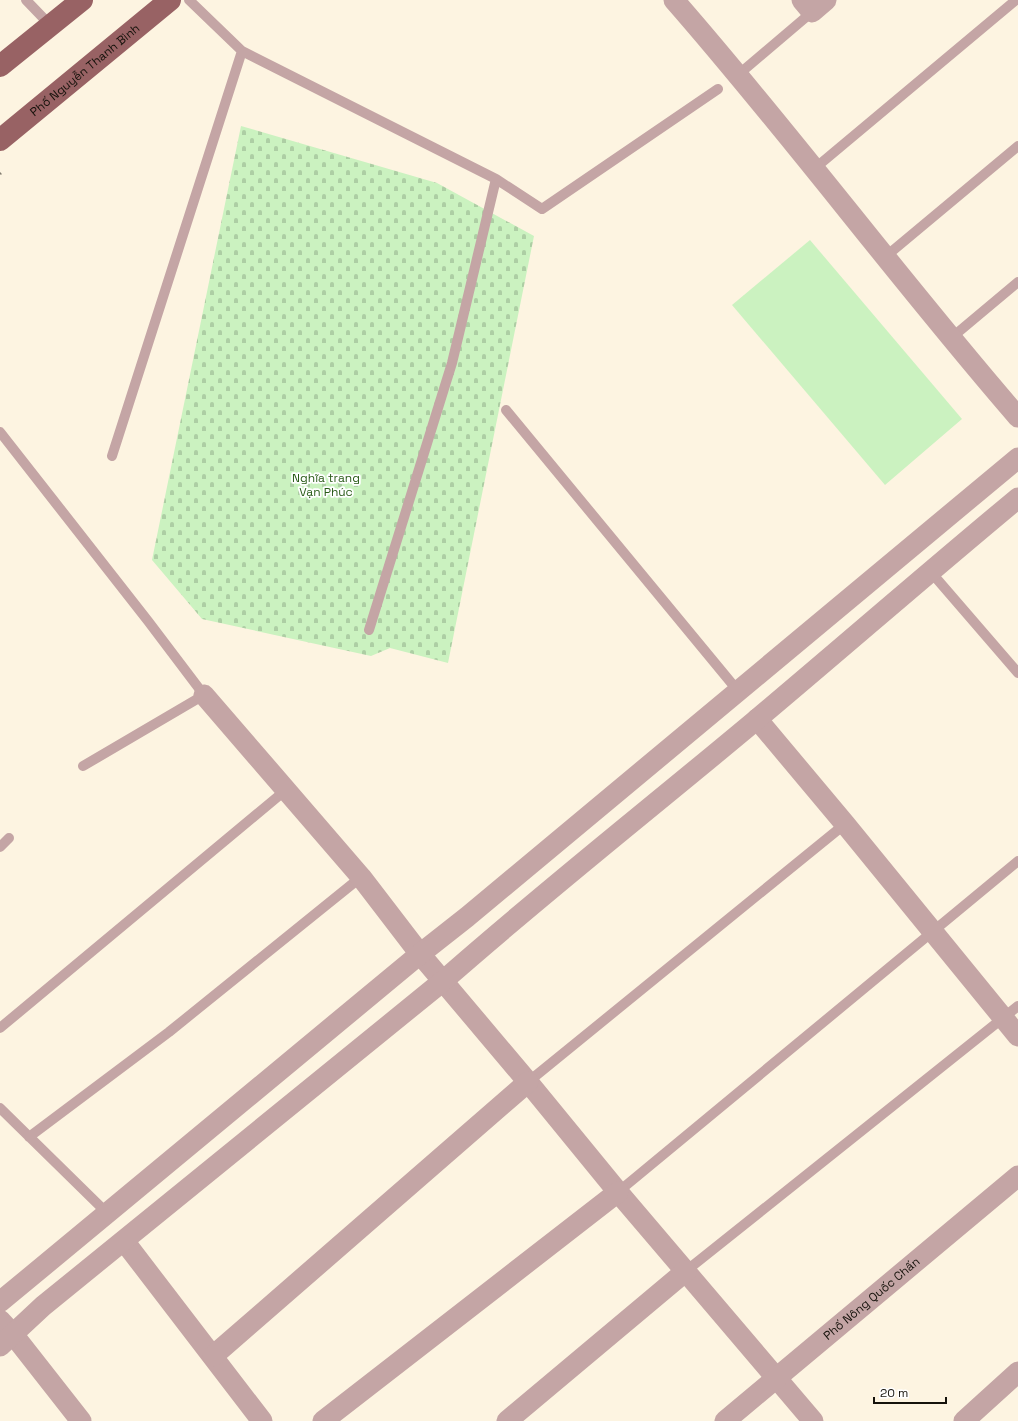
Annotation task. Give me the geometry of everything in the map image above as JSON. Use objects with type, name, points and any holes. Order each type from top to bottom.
[{"type":"main road","points":[[3,59],[51,26],[82,0]]},
{"type":"main road","name":"Phố Nguyễn Thanh Bình","points":[[0,140],[170,0]]},
{"type":"street","points":[[674,0],[739,74],[950,339],[1018,417]]},
{"type":"street","points":[[0,1302],[420,954],[467,917],[1018,458]]},
{"type":"street","points":[[81,1421],[4,1333],[124,1241],[443,982],[489,940],[757,719],[1018,498]]},
{"type":"street","points":[[204,695],[287,789],[361,877],[443,982],[528,1082],[618,1192],[813,1421]]},
{"type":"street","points":[[757,719],[933,932],[1011,1012],[1018,1036]]},
{"type":"street","points":[[213,1356],[528,1082]]},
{"type":"street","name":"Phố Nông Quốc Chấn","points":[[725,1421],[1018,1176]]},
{"type":"street","points":[[323,1421],[618,1192]]},
{"type":"street","points":[[124,1241],[262,1421]]},
{"type":"street","points":[[507,1421],[686,1272]]},
{"type":"street","points":[[964,1421],[1018,1372]]},
{"type":"lane","points":[[26,0],[51,26]]},
{"type":"lane","points":[[189,0],[242,51],[496,179],[542,209],[718,89]]},
{"type":"lane","points":[[814,169],[1016,0]]},
{"type":"lane","points":[[739,74],[813,4]]},
{"type":"lane","points":[[112,456],[242,51]]},
{"type":"lane","points":[[885,257],[1018,146]]},
{"type":"lane","points":[[369,630],[452,363],[496,179]]},
{"type":"lane","points":[[950,339],[1018,282]]},
{"type":"lane","points":[[506,410],[738,692]]},
{"type":"lane","points":[[0,432],[204,695],[83,766]]},
{"type":"lane","points":[[930,571],[1018,673]]},
{"type":"lane","points":[[0,1028],[287,789]]},
{"type":"lane","points":[[528,1082],[845,824]]},
{"type":"lane","points":[[0,846],[9,838]]},
{"type":"lane","points":[[618,1192],[1018,861]]},
{"type":"lane","points":[[29,1137],[169,1032],[361,877]]},
{"type":"lane","points":[[686,1272],[1011,1012]]},
{"type":"lane","points":[[0,1108],[107,1213]]},
{"type":"green space","name":"Nghĩa trang Vạn Phúc","points":[[241,126],[437,183],[534,236],[448,663],[390,648],[371,656],[202,619],[152,560]]},
{"type":"green space","points":[[810,240],[962,419],[885,485],[732,305]]}]
